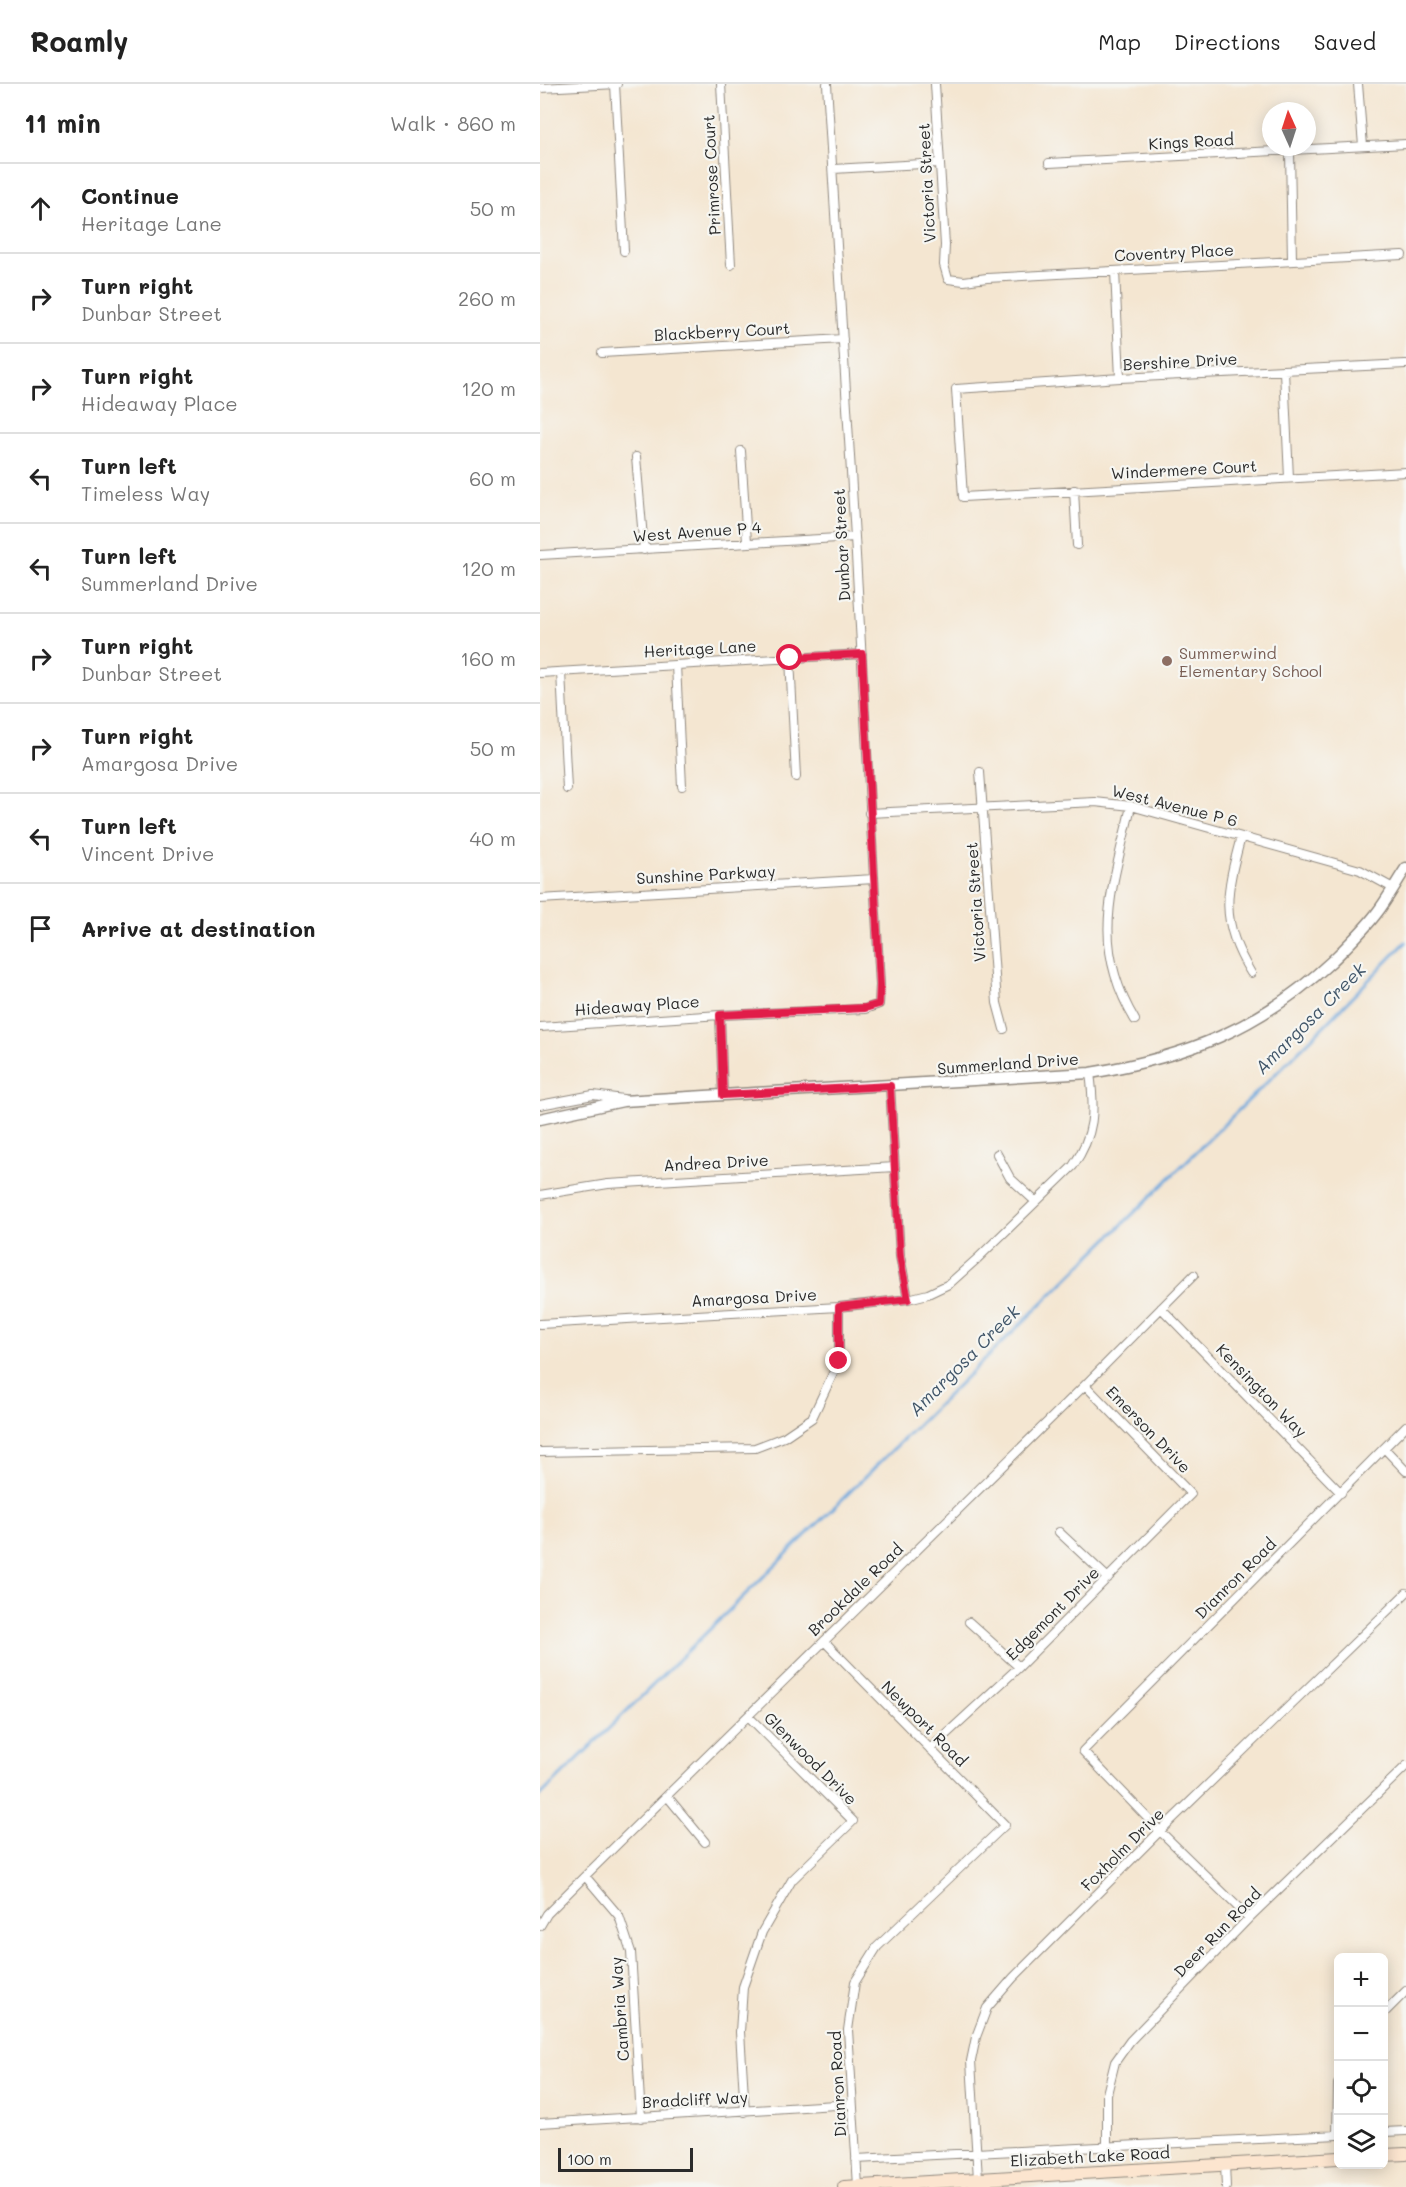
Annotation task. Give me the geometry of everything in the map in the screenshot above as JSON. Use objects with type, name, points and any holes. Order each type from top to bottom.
[{"type":"main road","points":[[1388,2155],[1406,2154]]},
{"type":"main road","name":"Elizabeth Lake Road","points":[[844,2187],[1334,2158]]},
{"type":"street","points":[[540,88],[616,84],[624,250]]},
{"type":"street","name":"Primrose Court","points":[[721,84],[731,265]]},
{"type":"street","name":"Dunbar Street","points":[[827,84],[862,654],[880,985],[879,1004]]},
{"type":"street","name":"Victoria Street","points":[[935,84],[945,245],[944,266],[948,279]]},
{"type":"street","points":[[1358,84],[1363,146]]},
{"type":"street","name":"Kings Road","points":[[1316,150],[1406,144]]},
{"type":"street","name":"Kings Road","points":[[1050,164],[1262,153]]},
{"type":"street","points":[[1290,156],[1292,260]]},
{"type":"street","points":[[833,169],[940,163]]},
{"type":"street","name":"Coventry Place","points":[[948,279],[964,281],[1402,255]]},
{"type":"street","points":[[1115,271],[1120,378]]},
{"type":"street","name":"Blackberry Court","points":[[602,353],[843,339]]},
{"type":"street","name":"Bershire Drive","points":[[963,497],[956,389],[1120,378],[1406,364]]},
{"type":"street","points":[[1284,371],[1289,478]]},
{"type":"street","points":[[741,451],[747,542]]},
{"type":"street","points":[[636,458],[644,550]]},
{"type":"street","name":"Windermere Court","points":[[963,497],[1406,472]]},
{"type":"street","points":[[1074,490],[1077,545]]},
{"type":"street","name":"West Avenue P 4","points":[[540,555],[855,537]]},
{"type":"street","name":"Heritage Lane","points":[[540,673],[862,654]]},
{"type":"street","points":[[790,658],[796,777]]},
{"type":"street","points":[[675,665],[682,786]]},
{"type":"street","points":[[561,672],[567,789]]},
{"type":"street","name":"Victoria Street","points":[[980,772],[998,1003],[1004,1029]]},
{"type":"street","name":"West Avenue P 6","points":[[869,813],[1095,802],[1131,807],[1360,870],[1393,888]]},
{"type":"street","points":[[1131,807],[1109,904],[1107,930],[1110,956],[1122,999],[1135,1020]]},
{"type":"street","points":[[1241,837],[1231,874],[1228,905],[1234,940],[1251,973]]},
{"type":"street","name":"Summerland Drive","points":[[540,1119],[623,1101],[1090,1073],[1135,1066],[1177,1054],[1216,1039],[1295,993],[1356,938],[1376,914],[1406,868]]},
{"type":"street","name":"Sunshine Parkway","points":[[540,899],[874,879]]},
{"type":"street","name":"Hideaway Place","points":[[540,1027],[865,1008],[879,1004]]},
{"type":"street","points":[[720,1015],[723,1095]]},
{"type":"street","name":"Amargosa Drive","points":[[540,1324],[839,1307],[908,1299],[928,1294],[950,1284],[1072,1166],[1085,1148],[1092,1125],[1094,1102],[1090,1073]]},
{"type":"street","points":[[890,1086],[900,1257],[908,1299]]},
{"type":"street","points":[[540,1105],[593,1095],[635,1100]]},
{"type":"street","points":[[998,1154],[1010,1178],[1035,1201]]},
{"type":"street","name":"Andrea Drive","points":[[540,1195],[608,1184],[895,1167]]},
{"type":"street","name":"Brookdale Road","points":[[540,1926],[547,1914],[585,1875],[1085,1385],[1194,1275]]},
{"type":"street","points":[[540,1452],[755,1448],[784,1437],[812,1418],[839,1361],[839,1307]]},
{"type":"street","name":"Kensington Way","points":[[1161,1308],[1341,1493]]},
{"type":"street","name":"Emerson Drive","points":[[1085,1385],[1191,1494]]},
{"type":"street","name":"Dianron Road","points":[[1160,1831],[1083,1751],[1406,1426]]},
{"type":"street","points":[[1384,1448],[1406,1471]]},
{"type":"street","name":"Edgemont Drive","points":[[930,1749],[1019,1667],[1191,1494]]},
{"type":"street","points":[[1059,1532],[1108,1578]]},
{"type":"street","name":"Foxholm Drive","points":[[978,2179],[971,2061],[976,2037],[987,2008],[1013,1978],[1160,1831],[1406,1593]]},
{"type":"street","points":[[969,1622],[1019,1667]]},
{"type":"street","name":"Newport Road","points":[[824,1641],[1005,1825]]},
{"type":"street","name":"Glenwood Drive","points":[[745,2112],[740,2032],[742,1986],[762,1932],[792,1880],[854,1821],[748,1716]]},
{"type":"street","name":"Deer Run Road","points":[[1107,2147],[1107,2094],[1115,2062],[1130,2041],[1249,1918],[1406,1766]]},
{"type":"street","points":[[667,1796],[705,1842]]},
{"type":"street","name":"Dianron Road","points":[[858,2186],[848,2030],[855,1982],[877,1947],[1005,1825]]},
{"type":"street","points":[[1160,1831],[1249,1918]]},
{"type":"street","name":"Cambria Way","points":[[585,1875],[619,1916],[631,1952],[641,2118]]},
{"type":"street","points":[[1388,2008],[1406,1991]]},
{"type":"street","name":"Bradcliff Way","points":[[540,2123],[852,2104]]},
{"type":"street","points":[[1388,2132],[1406,2131]]},
{"type":"street","points":[[856,2159],[1334,2135]]},
{"type":"street","points":[[1225,2164],[1226,2187]]},
{"type":"waterway","name":"Amargosa Creek","points":[[540,1796],[1312,1038],[1406,942]]},
{"type":"place","name":"Summerwind Elementary School","points":[[1167,661]]},
{"type":"route","points":[[790,658],[862,654],[880,985],[879,1004],[865,1008],[720,1015],[723,1095],[890,1086],[900,1257],[908,1299],[839,1307],[841,1344],[839,1361]]}]
